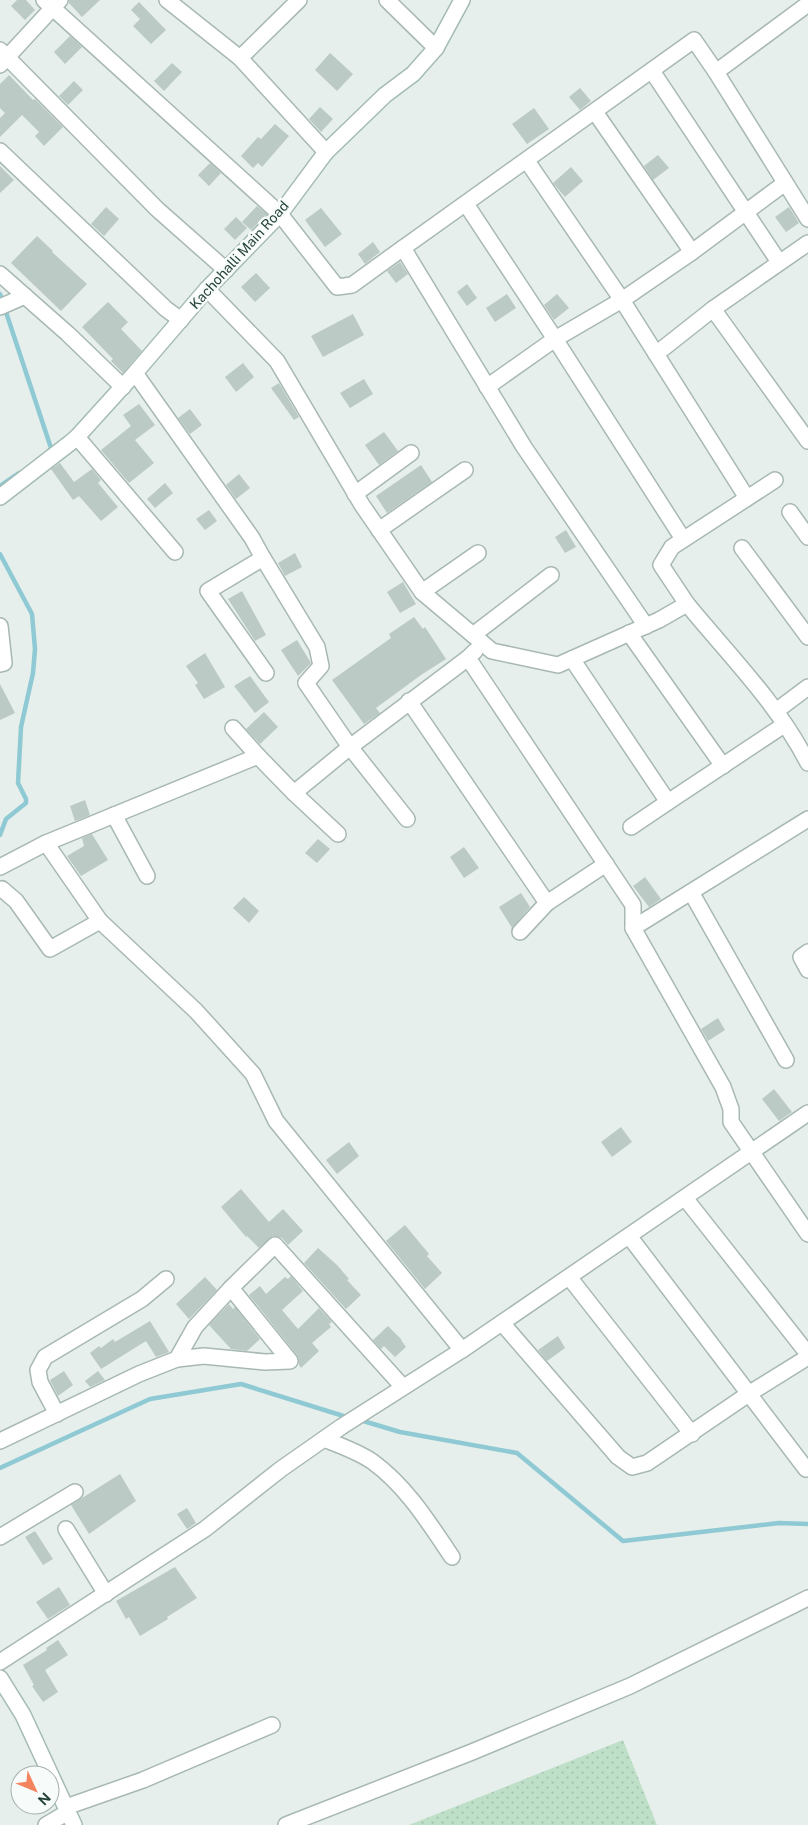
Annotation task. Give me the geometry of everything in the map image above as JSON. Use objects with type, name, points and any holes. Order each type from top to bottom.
[{"type":"street","points":[[166,0],[240,58],[326,152]]},
{"type":"street","points":[[240,58],[299,0]]},
{"type":"street","points":[[387,0],[436,48]]},
{"type":"street","name":"Kachohalli Main Road","points":[[0,497],[77,436],[208,289],[280,214],[326,152],[385,96],[413,74],[436,48],[462,0]]},
{"type":"street","points":[[226,270],[157,209],[14,66],[2,57],[52,3],[280,214],[337,287],[352,285],[694,40],[808,219]]},
{"type":"street","points":[[716,72],[808,4]]},
{"type":"street","points":[[652,71],[779,262]]},
{"type":"street","points":[[595,112],[692,252]]},
{"type":"street","points":[[0,151],[166,309],[180,320]]},
{"type":"street","points":[[527,161],[622,300],[747,498]]},
{"type":"street","points":[[487,386],[555,339],[622,300],[692,252],[785,183]]},
{"type":"street","points":[[466,204],[555,339],[683,540]]},
{"type":"street","points":[[656,354],[713,309],[779,262],[808,244]]},
{"type":"street","points":[[403,248],[524,447],[646,626]]},
{"type":"street","points":[[0,274],[123,386]]},
{"type":"street","points":[[208,289],[277,362],[356,494],[422,592],[492,651],[558,665],[646,626],[687,604]]},
{"type":"street","points":[[0,306],[24,296]]},
{"type":"street","points":[[713,309],[808,441]]},
{"type":"street","points":[[135,373],[252,538],[317,647],[321,666],[306,684],[350,747],[407,819]]},
{"type":"street","points":[[77,436],[176,552]]},
{"type":"street","points":[[356,494],[411,453]]},
{"type":"street","points":[[379,530],[464,470]]},
{"type":"street","points":[[775,480],[672,546],[661,565],[687,604],[776,711],[794,737],[808,763]]},
{"type":"street","points":[[790,512],[808,537]]},
{"type":"street","points":[[742,548],[808,637]]},
{"type":"street","points":[[422,592],[478,553]]},
{"type":"street","points":[[263,558],[208,591],[266,673]]},
{"type":"street","points":[[294,793],[409,701],[468,658],[477,639],[551,575]]},
{"type":"street","points":[[0,626],[4,663],[0,664]]},
{"type":"street","points":[[629,633],[723,766]]},
{"type":"street","points":[[468,658],[633,905],[633,928],[723,1087],[731,1109],[731,1122],[808,1234]]},
{"type":"street","points":[[572,659],[668,802]]},
{"type":"street","points":[[776,711],[808,687]]},
{"type":"street","points":[[409,701],[547,904]]},
{"type":"street","points":[[631,827],[784,725]]},
{"type":"street","points":[[233,728],[294,793],[338,834]]},
{"type":"street","points":[[0,867],[46,843],[258,756]]},
{"type":"street","points":[[114,815],[147,876]]},
{"type":"street","points":[[633,928],[808,820]]},
{"type":"street","points":[[46,843],[100,921],[196,1011],[253,1074],[276,1121],[462,1350]]},
{"type":"street","points":[[520,932],[547,904],[606,864]]},
{"type":"street","points":[[0,890],[16,901],[50,949],[100,921]]},
{"type":"street","points":[[691,892],[786,1060]]},
{"type":"street","points":[[808,952],[801,957],[808,970]]},
{"type":"street","points":[[0,1662],[205,1530],[281,1469],[341,1427],[462,1350],[807,1116]]},
{"type":"street","points":[[502,1323],[618,1458],[632,1468],[647,1463],[808,1356],[685,1198]]},
{"type":"street","points":[[629,1236],[806,1469]]},
{"type":"street","points":[[177,1359],[195,1327],[275,1245],[403,1387]]},
{"type":"street","points":[[569,1277],[692,1434]]},
{"type":"street","points":[[58,1414],[40,1382],[38,1370],[45,1357],[142,1298],[166,1280]]},
{"type":"street","points":[[0,1441],[139,1374],[177,1359],[204,1356],[265,1362],[290,1361],[231,1288]]},
{"type":"street","points":[[324,1439],[372,1461],[393,1478],[413,1500],[452,1557]]},
{"type":"street","points":[[0,1537],[75,1492]]},
{"type":"street","points":[[66,1530],[106,1594]]},
{"type":"street","points":[[286,1825],[472,1752],[630,1686],[808,1598]]},
{"type":"street","points":[[0,1678],[22,1715],[69,1815]]},
{"type":"street","points":[[46,1825],[143,1780],[272,1725]]},
{"type":"green space","points":[[623,1740],[657,1825],[409,1825]]},
{"type":"building","points":[[17,0],[26,0],[35,10],[25,20],[11,6]]},
{"type":"building","points":[[69,0],[100,0],[82,17],[69,3]]},
{"type":"building","points":[[139,2],[166,30],[151,44],[133,26],[140,19],[131,10]]},
{"type":"building","points":[[70,36],[82,47],[65,64],[54,52]]},
{"type":"building","points":[[330,53],[353,74],[337,91],[315,70]]},
{"type":"building","points":[[172,63],[182,72],[164,91],[154,81]]},
{"type":"building","points":[[9,75],[63,127],[44,146],[35,136],[39,132],[22,115],[0,137],[0,118],[5,113],[0,108],[0,84]]},
{"type":"building","points":[[74,81],[83,90],[68,105],[59,96]]},
{"type":"building","points":[[580,88],[591,101],[580,110],[569,97]]},
{"type":"building","points":[[320,107],[333,119],[321,132],[309,119]]},
{"type":"building","points":[[534,108],[549,129],[527,144],[512,124]]},
{"type":"building","points":[[275,124],[289,136],[262,167],[258,163],[253,168],[241,156],[258,137],[261,139]]},
{"type":"building","points":[[658,155],[669,168],[653,180],[644,166]]},
{"type":"building","points":[[210,163],[221,173],[209,186],[198,175]]},
{"type":"building","points":[[0,166],[14,180],[0,193]]},
{"type":"building","points":[[571,167],[583,181],[565,197],[553,183]]},
{"type":"building","points":[[257,206],[267,214],[251,230],[242,222]]},
{"type":"building","points":[[106,207],[119,219],[104,236],[91,224]]},
{"type":"building","points":[[789,207],[799,223],[786,232],[775,217]]},
{"type":"building","points":[[321,208],[342,234],[325,247],[305,220]]},
{"type":"building","points":[[236,217],[247,228],[235,240],[224,229]]},
{"type":"building","points":[[37,236],[87,284],[61,311],[11,263]]},
{"type":"building","points":[[373,242],[380,252],[365,264],[358,254]]},
{"type":"building","points":[[400,262],[408,274],[396,283],[387,271]]},
{"type":"building","points":[[256,273],[270,288],[255,302],[241,287]]},
{"type":"building","points":[[467,284],[477,298],[467,306],[457,292]]},
{"type":"building","points":[[507,294],[516,308],[495,322],[486,308]]},
{"type":"building","points":[[557,294],[569,308],[554,320],[544,305]]},
{"type":"building","points":[[108,302],[128,322],[121,329],[142,351],[123,373],[111,361],[113,359],[82,327]]},
{"type":"building","points":[[353,314],[364,335],[323,357],[311,336]]},
{"type":"building","points":[[243,363],[254,377],[236,392],[225,377]]},
{"type":"building","points":[[364,379],[373,394],[350,408],[340,393]]},
{"type":"building","points":[[279,383],[299,417],[294,420],[271,388]]},
{"type":"building","points":[[139,404],[155,425],[135,440],[154,463],[129,483],[101,450],[131,426],[123,415]]},
{"type":"building","points":[[190,409],[202,425],[190,434],[178,418]]},
{"type":"building","points":[[384,432],[398,451],[379,465],[365,445]]},
{"type":"building","points":[[60,463],[74,482],[92,469],[101,480],[98,483],[118,507],[101,521],[79,496],[73,500],[51,469]]},
{"type":"building","points":[[421,465],[432,482],[387,513],[376,496]]},
{"type":"building","points":[[239,474],[250,488],[236,499],[226,485]]},
{"type":"building","points":[[165,483],[173,493],[155,508],[147,499]]},
{"type":"building","points":[[209,510],[217,521],[205,530],[196,519]]},
{"type":"building","points":[[566,530],[576,547],[565,553],[555,537]]},
{"type":"building","points":[[295,553],[302,567],[285,576],[278,563]]},
{"type":"building","points":[[403,582],[416,604],[400,613],[387,592]]},
{"type":"building","points":[[242,591],[266,635],[255,641],[228,599]]},
{"type":"building","points":[[414,617],[423,629],[425,627],[446,659],[376,708],[380,713],[364,724],[332,680],[391,638],[389,634]]},
{"type":"building","points":[[297,640],[311,663],[298,676],[281,650]]},
{"type":"building","points":[[205,653],[225,687],[204,699],[195,685],[198,683],[186,666]]},
{"type":"building","points":[[250,676],[269,702],[255,713],[234,686]]},
{"type":"building","points":[[0,684],[15,713],[0,720]]},
{"type":"building","points":[[264,712],[278,727],[260,744],[246,729]]},
{"type":"building","points":[[85,800],[90,815],[75,821],[70,806]]},
{"type":"building","points":[[92,834],[108,860],[81,876],[67,856],[84,846],[82,838]]},
{"type":"building","points":[[318,839],[330,849],[317,863],[305,853]]},
{"type":"building","points":[[464,847],[479,868],[464,878],[450,857]]},
{"type":"building","points":[[645,877],[661,899],[649,907],[633,886]]},
{"type":"building","points":[[521,893],[530,907],[512,928],[499,907]]},
{"type":"building","points":[[244,897],[259,911],[249,923],[233,908]]},
{"type":"building","points":[[718,1018],[725,1030],[708,1041],[701,1029]]},
{"type":"building","points":[[774,1089],[792,1112],[779,1121],[762,1099]]},
{"type":"building","points":[[621,1127],[632,1142],[612,1157],[601,1142]]},
{"type":"building","points":[[349,1142],[359,1156],[337,1174],[326,1160]]},
{"type":"building","points":[[241,1189],[269,1222],[283,1209],[303,1231],[288,1245],[282,1238],[273,1236],[259,1248],[246,1237],[221,1207]]},
{"type":"building","points":[[405,1225],[429,1254],[427,1256],[442,1273],[425,1289],[386,1241]]},
{"type":"building","points":[[318,1248],[337,1265],[349,1279],[347,1280],[361,1295],[346,1309],[304,1263]]},
{"type":"building","points":[[291,1276],[303,1291],[282,1310],[298,1329],[319,1308],[332,1322],[329,1324],[331,1327],[312,1343],[319,1351],[301,1368],[297,1355],[249,1295],[260,1286],[266,1294],[285,1277],[288,1279]]},
{"type":"building","points":[[205,1277],[217,1290],[189,1319],[176,1304]]},
{"type":"building","points":[[229,1304],[233,1309],[235,1307],[260,1339],[247,1351],[231,1349],[209,1325]]},
{"type":"building","points":[[150,1321],[169,1352],[156,1357],[146,1341],[101,1369],[90,1353],[113,1339],[115,1342]]},
{"type":"building","points":[[388,1326],[402,1340],[406,1347],[395,1357],[384,1346],[381,1349],[373,1340]]},
{"type":"building","points":[[558,1336],[565,1348],[547,1361],[538,1350]]},
{"type":"building","points":[[64,1371],[73,1385],[58,1396],[50,1380]]},
{"type":"building","points":[[98,1371],[105,1380],[90,1387],[85,1381]]},
{"type":"building","points":[[120,1474],[136,1501],[89,1534],[71,1505]]},
{"type":"building","points":[[187,1508],[196,1523],[187,1529],[177,1514]]},
{"type":"building","points":[[35,1531],[53,1559],[43,1565],[25,1537]]},
{"type":"building","points":[[175,1567],[197,1598],[140,1636],[129,1617],[126,1619],[116,1601]]},
{"type":"building","points":[[59,1587],[70,1605],[48,1619],[36,1602]]},
{"type":"building","points":[[58,1640],[68,1655],[45,1670],[58,1692],[43,1702],[32,1686],[34,1685],[23,1665],[47,1650],[46,1648]]},
{"type":"waterway","points":[[0,294],[51,448],[48,453]]},
{"type":"waterway","points":[[0,486],[19,473]]},
{"type":"waterway","points":[[0,554],[32,614],[35,649],[33,673],[21,727],[18,783],[26,803],[6,819],[0,835]]},
{"type":"waterway","points":[[0,1468],[150,1399],[241,1384],[350,1418]]},
{"type":"waterway","points":[[360,1420],[400,1432],[517,1453],[623,1541],[779,1523],[808,1524]]}]
